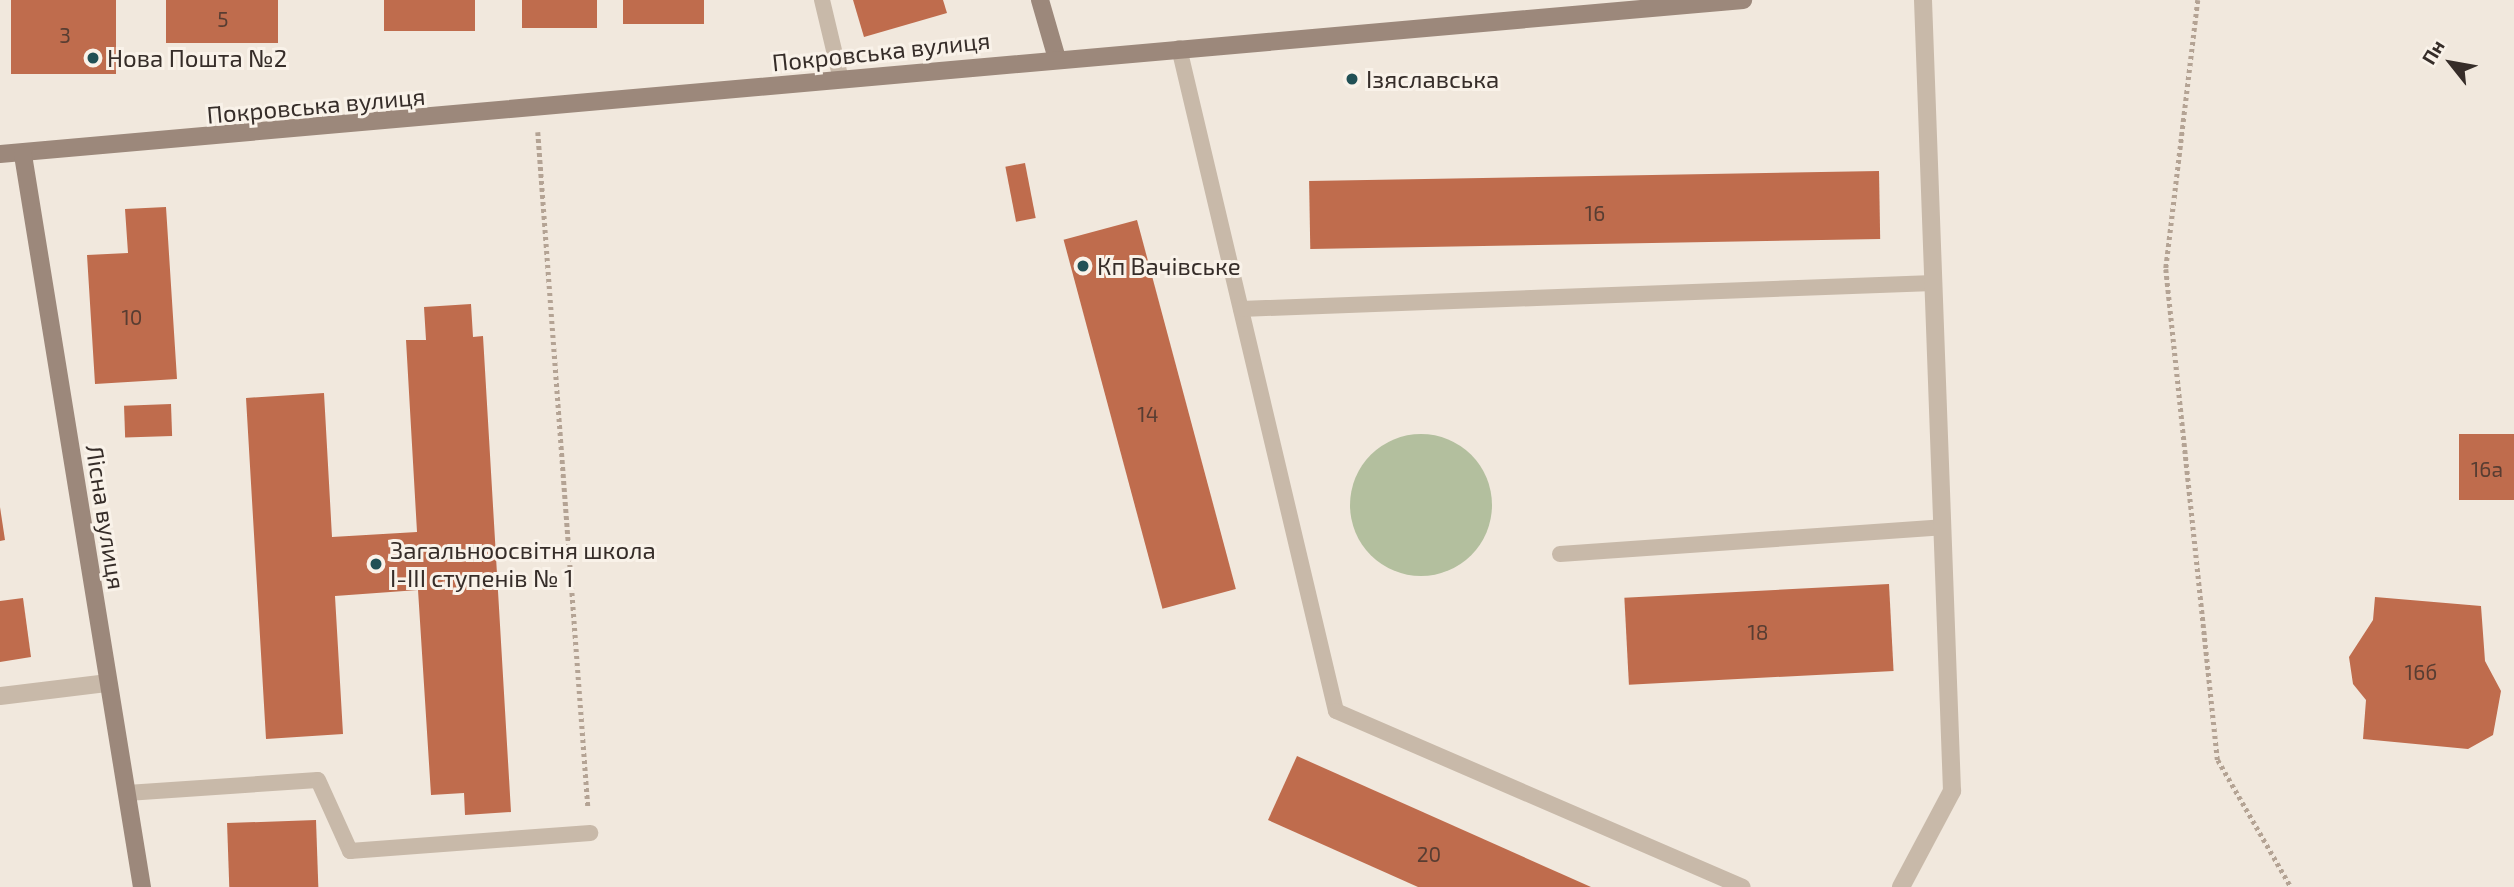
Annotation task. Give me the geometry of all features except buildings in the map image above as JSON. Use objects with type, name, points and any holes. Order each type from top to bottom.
[{"type":"main road","points":[[1040,0],[1057,59]]},
{"type":"main road","name":"Покровська вулиця","points":[[0,157],[537,110],[1179,48],[1743,0]]},
{"type":"main road","name":"Лісна вулиця","points":[[23,155],[142,887]]},
{"type":"street","points":[[1902,887],[1952,791],[1923,0]]},
{"type":"street","points":[[0,696],[108,683]]},
{"type":"lane","points":[[822,0],[841,80]]},
{"type":"lane","points":[[1179,48],[1336,710],[1742,887]]},
{"type":"lane","points":[[1241,310],[1934,283]]},
{"type":"lane","points":[[1560,554],[1942,527]]},
{"type":"lane","points":[[127,793],[318,780],[350,851],[590,833]]},
{"type":"path","points":[[2198,0],[2167,283],[2218,760],[2291,887]]},
{"type":"path","points":[[537,110],[590,833]]},
{"type":"green space","points":[[1421,434],[1448,439],[1471,455],[1487,478],[1492,505],[1487,532],[1471,555],[1448,571],[1421,576],[1394,571],[1371,555],[1355,532],[1350,505],[1355,478],[1371,455],[1394,439]]},
{"type":"place","name":"Нова Пошта №2","points":[[93,58]]},
{"type":"place","name":"Ізяславська","points":[[1352,79]]},
{"type":"place","name":"Кп Вачівське","points":[[1083,266]]},
{"type":"place","name":"Загальноосвітня школа І-ІІІ ступенів № 1","points":[[376,564]]}]
